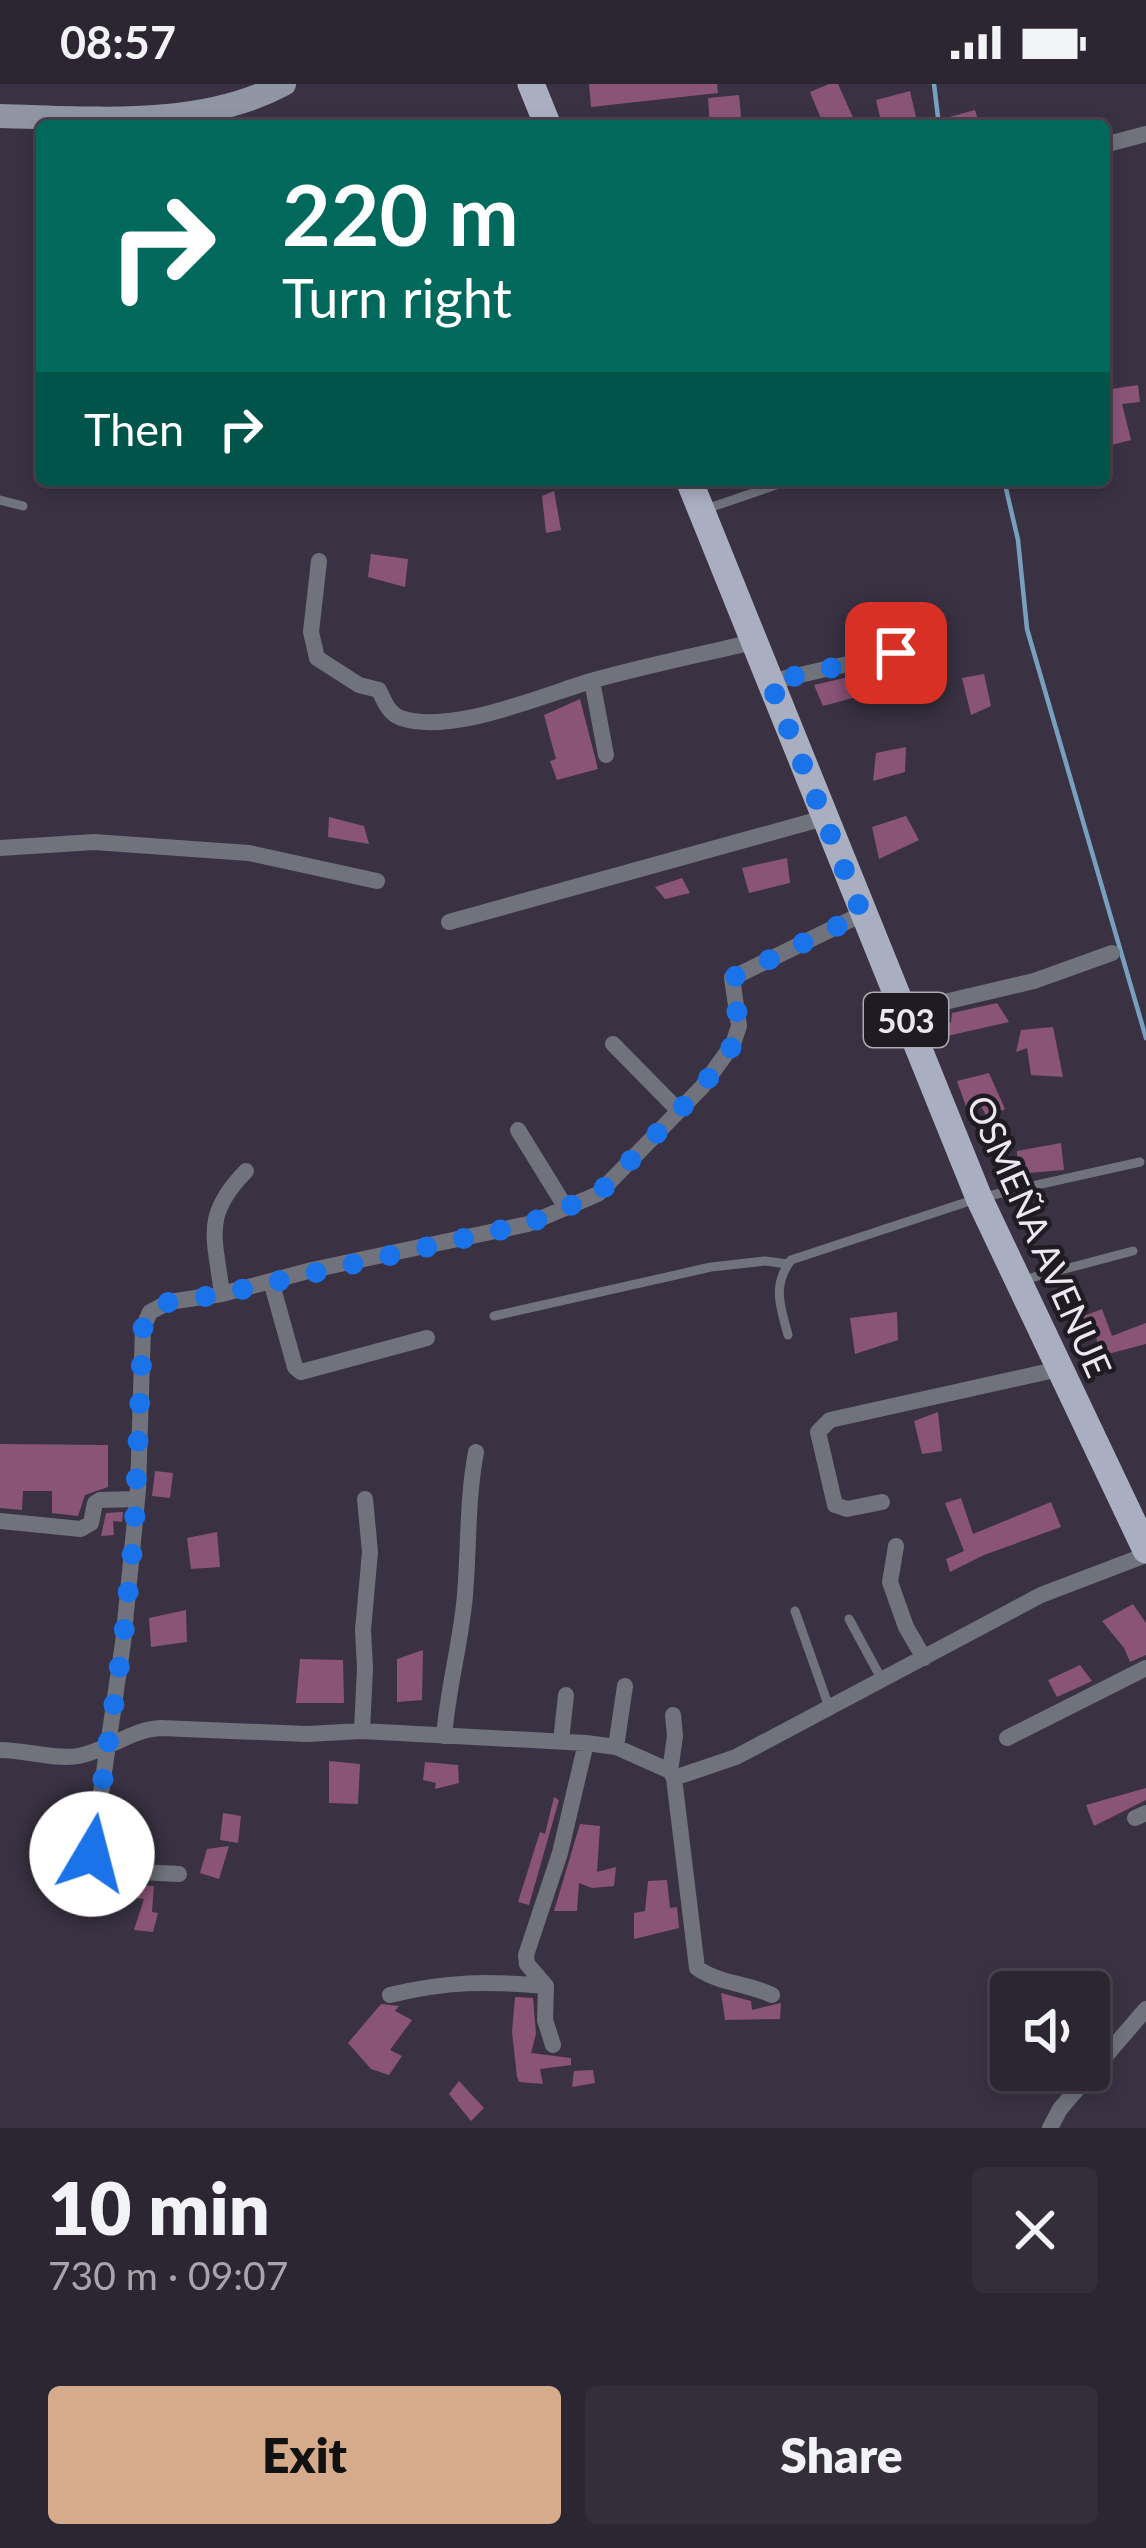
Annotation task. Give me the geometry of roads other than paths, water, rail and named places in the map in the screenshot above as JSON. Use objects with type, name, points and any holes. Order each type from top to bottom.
[{"type":"main road","points":[[531,84],[546,120]]},
{"type":"main road","name":"OSMEÑA AVENUE","points":[[691,486],[979,1198],[1145,1546]]},
{"type":"street","points":[[0,116],[104,118],[201,111],[242,102],[284,84]]},
{"type":"street","points":[[1110,143],[1146,134]]},
{"type":"street","points":[[319,561],[310,632],[317,658],[358,685],[380,690],[399,718],[431,722],[495,712],[592,681],[753,642]]},
{"type":"street","points":[[770,682],[922,643]]},
{"type":"street","points":[[592,681],[606,755]]},
{"type":"street","points":[[449,922],[824,818]]},
{"type":"street","points":[[0,848],[94,842],[249,853],[377,881]]},
{"type":"street","points":[[179,1874],[119,1871],[95,1863],[92,1854],[123,1642],[137,1499],[143,1328],[150,1312],[169,1302],[527,1224],[608,1187],[702,1087],[738,1036],[732,978],[862,914]]},
{"type":"street","points":[[902,1012],[1034,981],[1112,953]]},
{"type":"street","points":[[613,1044],[678,1110]]},
{"type":"street","points":[[518,1130],[566,1208]]},
{"type":"street","points":[[222,1294],[214,1223],[221,1196],[247,1171]]},
{"type":"street","points":[[271,1281],[295,1367],[302,1372],[427,1338]]},
{"type":"street","points":[[882,1502],[847,1509],[836,1505],[818,1432],[830,1420],[1059,1369]]},
{"type":"street","points":[[444,1736],[448,1681],[465,1601],[467,1496],[476,1452]]},
{"type":"street","points":[[362,1731],[370,1552],[365,1498]]},
{"type":"street","points":[[0,1521],[81,1529],[92,1523],[95,1503],[100,1500],[137,1499]]},
{"type":"street","points":[[896,1546],[892,1587],[906,1627],[924,1658]]},
{"type":"street","points":[[0,1750],[58,1757],[107,1748],[144,1729],[160,1727],[307,1734],[362,1731],[616,1747],[672,1775],[736,1757],[1041,1595],[1145,1546]]},
{"type":"street","points":[[1007,1738],[1146,1668]]},
{"type":"street","points":[[616,1747],[626,1686]]},
{"type":"street","points":[[561,1741],[566,1695]]},
{"type":"street","points":[[673,1715],[672,1775],[697,1968],[713,1980],[753,1986],[772,1995]]},
{"type":"street","points":[[553,2045],[544,2020],[546,1986],[526,1964],[526,1955],[560,1853],[586,1743]]},
{"type":"street","points":[[390,1995],[478,1980],[546,1986]]},
{"type":"street","points":[[1050,2128],[1060,2109],[1146,2009]]},
{"type":"lane","points":[[701,511],[773,486]]},
{"type":"lane","points":[[0,500],[23,506]]},
{"type":"lane","points":[[788,1335],[777,1298],[781,1275],[791,1260],[979,1198],[1140,1162]]},
{"type":"lane","points":[[1018,1281],[1133,1251]]},
{"type":"lane","points":[[494,1316],[711,1267],[765,1261],[788,1264]]},
{"type":"lane","points":[[795,1611],[829,1707]]},
{"type":"lane","points":[[849,1619],[882,1680]]},
{"type":"waterway","points":[[934,84],[938,120]]},
{"type":"waterway","points":[[1005,486],[1018,540],[1027,629],[1146,1038]]}]
